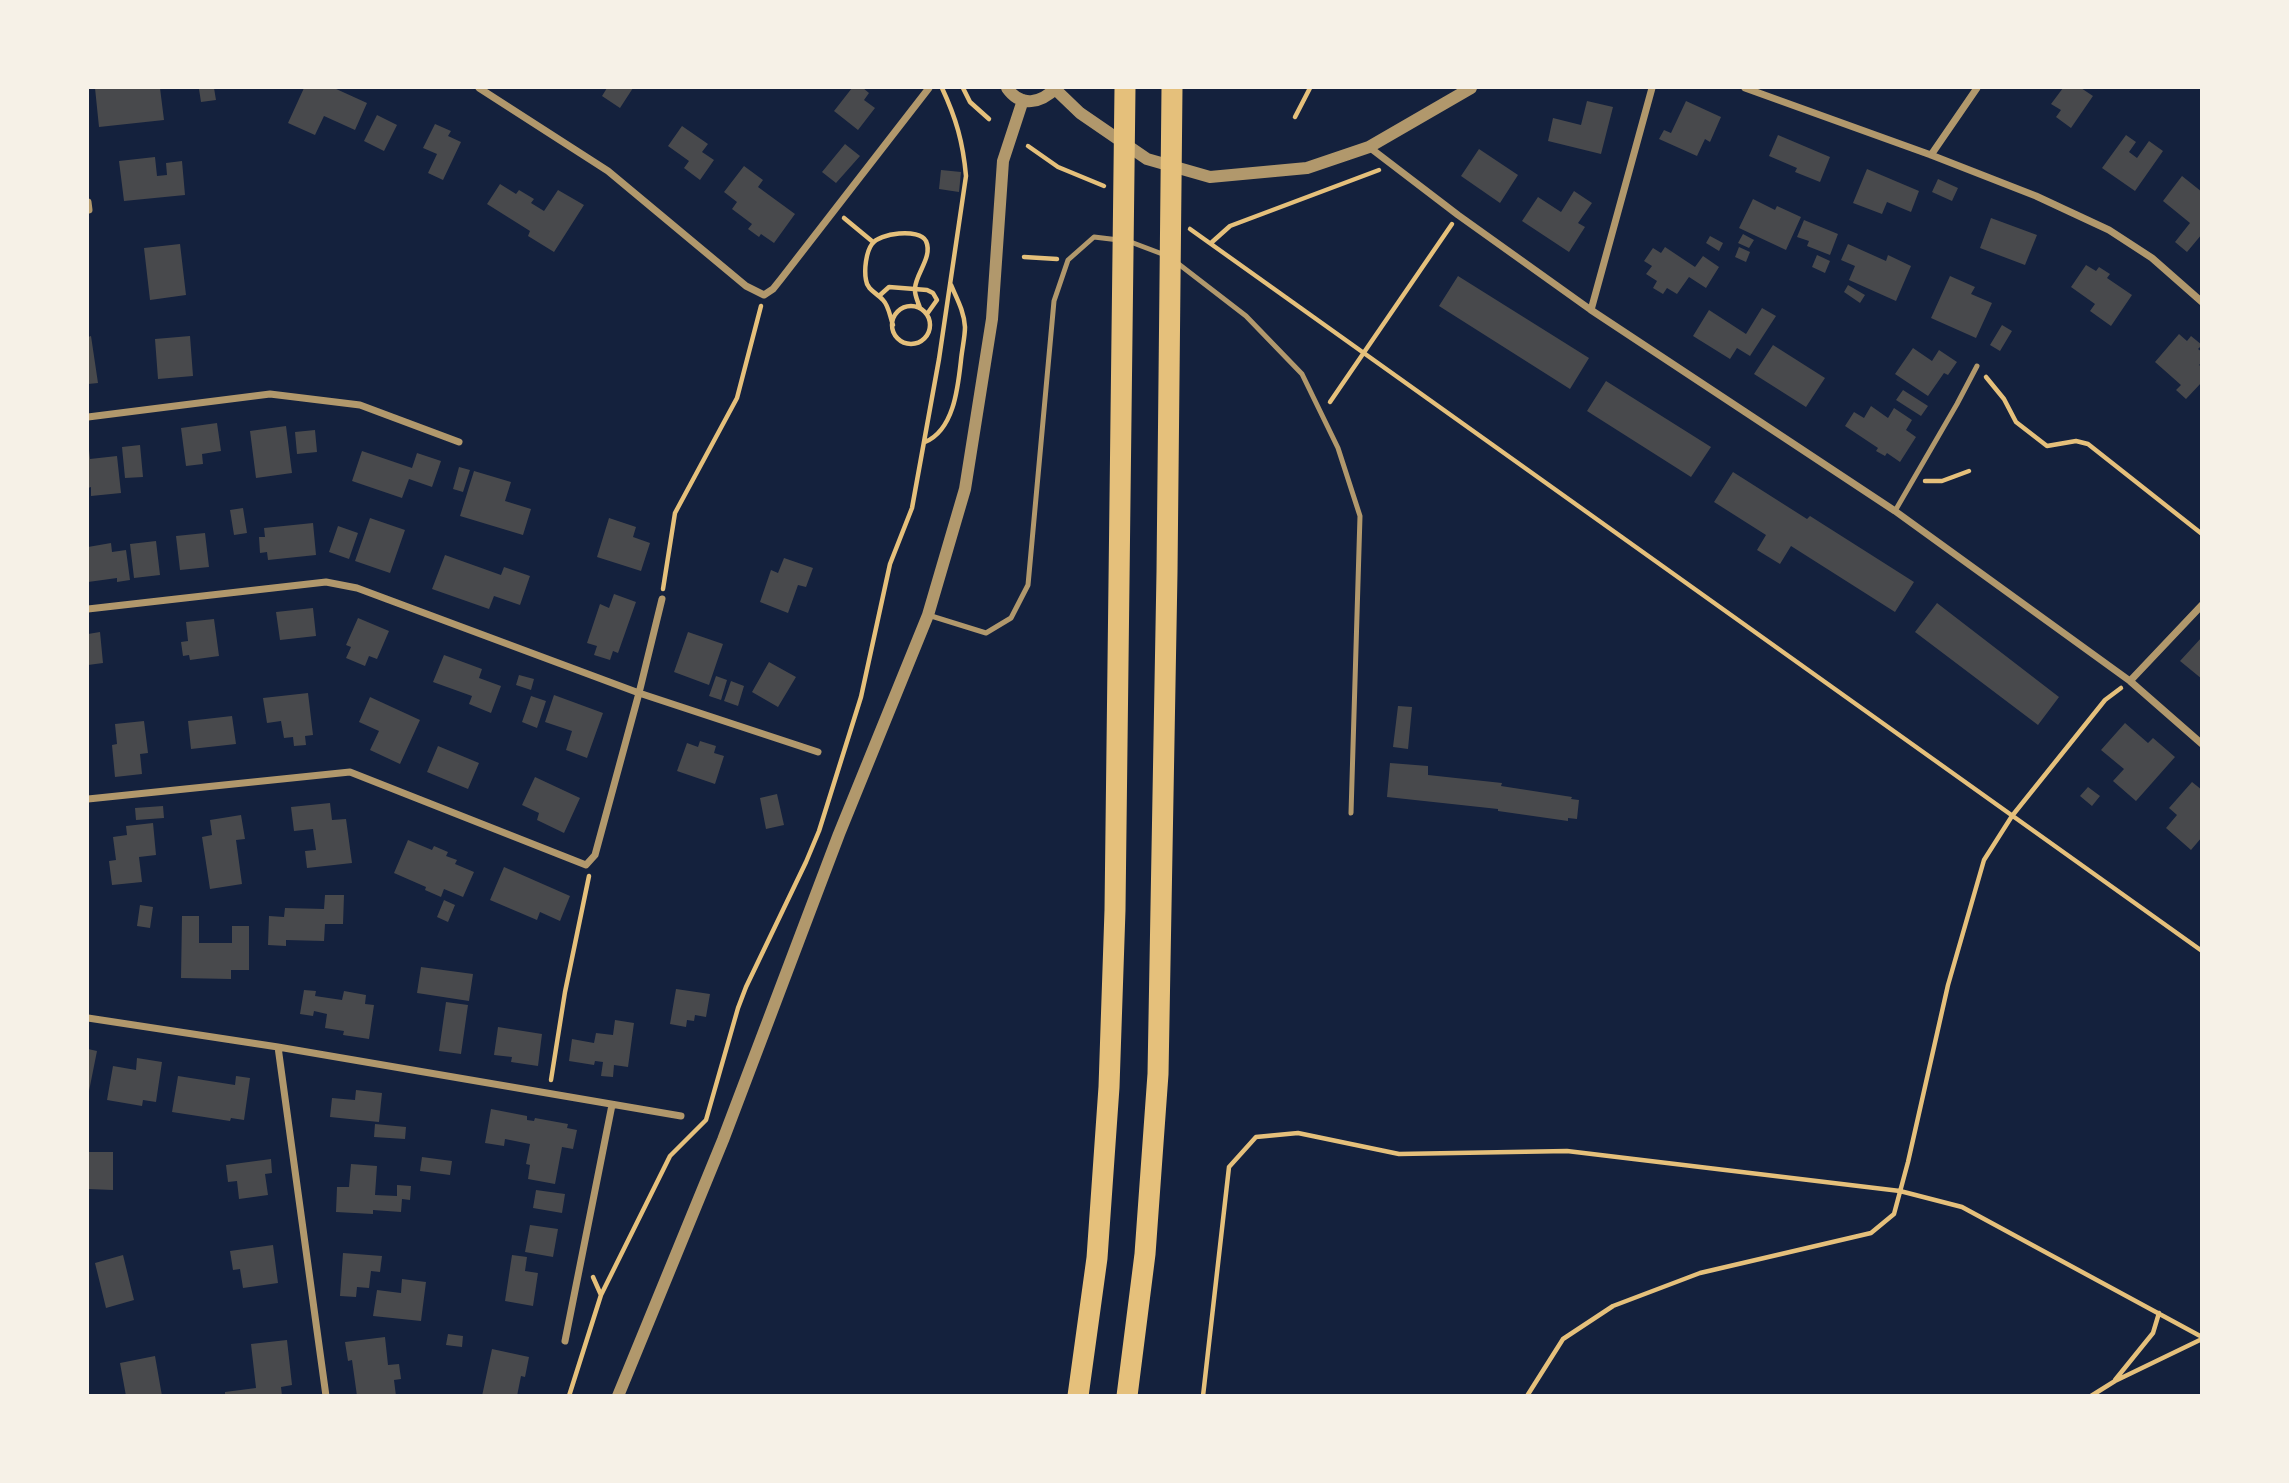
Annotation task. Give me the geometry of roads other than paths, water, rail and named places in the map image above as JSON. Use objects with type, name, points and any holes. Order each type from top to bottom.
[{"type":"highway","points":[[1078,1395],[1097,1258],[1109,1087],[1115,910],[1125,88]]},
{"type":"highway","points":[[1126,1395],[1145,1254],[1157,1074],[1172,88]]},
{"type":"street","points":[[479,88],[608,171],[746,286],[764,295],[773,289],[929,88]]},
{"type":"street","points":[[1007,88],[1023,100],[1038,101],[1056,88],[1080,113],[1147,159],[1210,177],[1307,168],[1369,147],[1471,88]]},
{"type":"street","points":[[1591,310],[1652,88]]},
{"type":"street","points":[[1745,88],[1931,155],[2036,196],[2109,230],[2152,258],[2202,302]]},
{"type":"street","points":[[1931,155],[1978,88]]},
{"type":"street","points":[[618,1395],[723,1140],[839,834],[928,615],[965,489],[992,319],[1003,161],[1023,100]]},
{"type":"street","points":[[1369,147],[1458,215],[1591,310],[1895,511],[2130,681],[2202,744]]},
{"type":"street","points":[[88,417],[270,394],[360,405],[459,442]]},
{"type":"street","points":[[88,609],[326,582],[357,588],[639,693],[818,752]]},
{"type":"street","points":[[88,799],[350,772],[586,865],[594,856],[662,599]]},
{"type":"street","points":[[2130,681],[2202,604]]},
{"type":"street","points":[[88,1018],[278,1047],[681,1116]]},
{"type":"street","points":[[278,1047],[326,1395]]},
{"type":"street","points":[[565,1341],[612,1105]]},
{"type":"lane","points":[[928,615],[986,633],[1011,618],[1028,585],[1054,301],[1068,260],[1094,237],[1129,241],[1168,256],[1247,317],[1301,374],[1338,448],[1360,516],[1351,813]]},
{"type":"lane","points":[[1895,511],[1977,366]]}]
